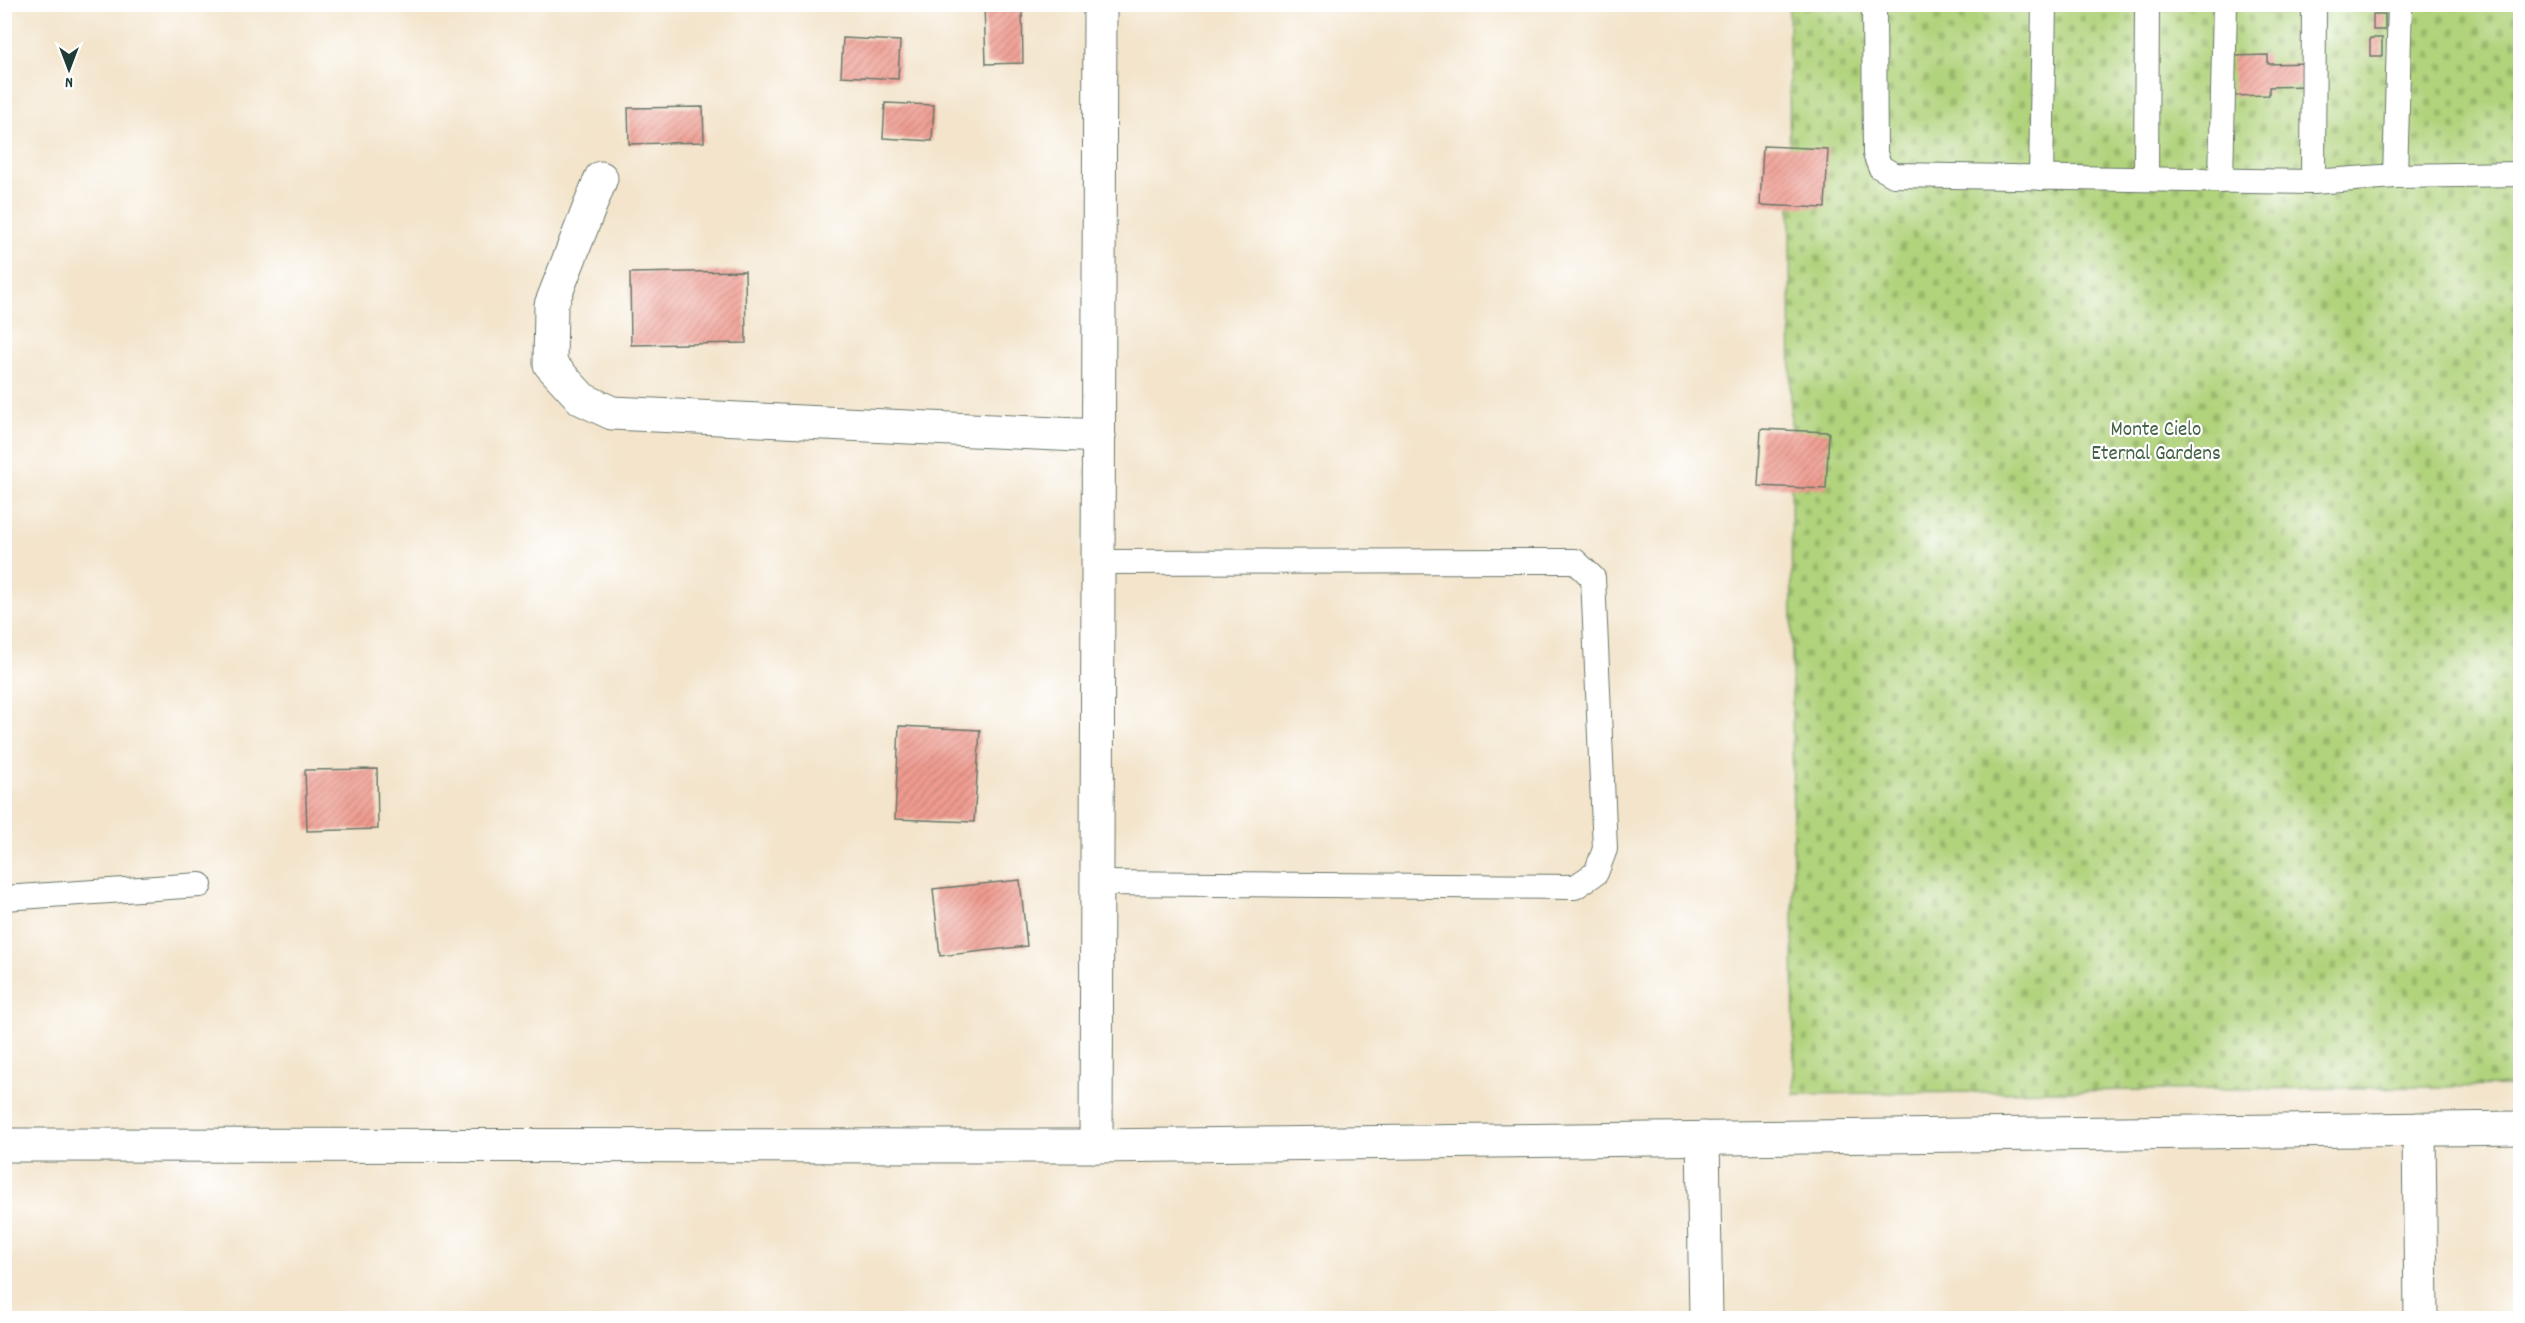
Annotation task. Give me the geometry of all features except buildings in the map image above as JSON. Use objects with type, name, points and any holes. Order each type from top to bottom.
[{"type":"street","points":[[1096,1146],[1100,4]]},
{"type":"street","points":[[601,178],[550,305],[550,364],[582,399],[612,413],[1099,436]]},
{"type":"street","points":[[4,1145],[1096,1146],[2520,1128]]},
{"type":"street","points":[[2419,1129],[2421,1318]]},
{"type":"street","points":[[1702,1138],[1706,1318]]},
{"type":"lane","points":[[1874,4],[1875,153],[1880,167],[1894,175],[2313,182],[2395,176],[2520,174]]},
{"type":"lane","points":[[2041,178],[2044,4]]},
{"type":"lane","points":[[2146,178],[2147,4]]},
{"type":"lane","points":[[2221,181],[2225,4]]},
{"type":"lane","points":[[2313,182],[2314,4]]},
{"type":"lane","points":[[2395,176],[2400,4]]},
{"type":"lane","points":[[1097,883],[1575,887],[1596,873],[1605,849],[1593,578],[1575,561],[1099,562]]},
{"type":"lane","points":[[4,898],[200,885]]},
{"type":"green space","name":"Monte Cielo Eternal Gardens","points":[[1789,5],[2520,5],[2520,1086],[1794,1094]]}]
